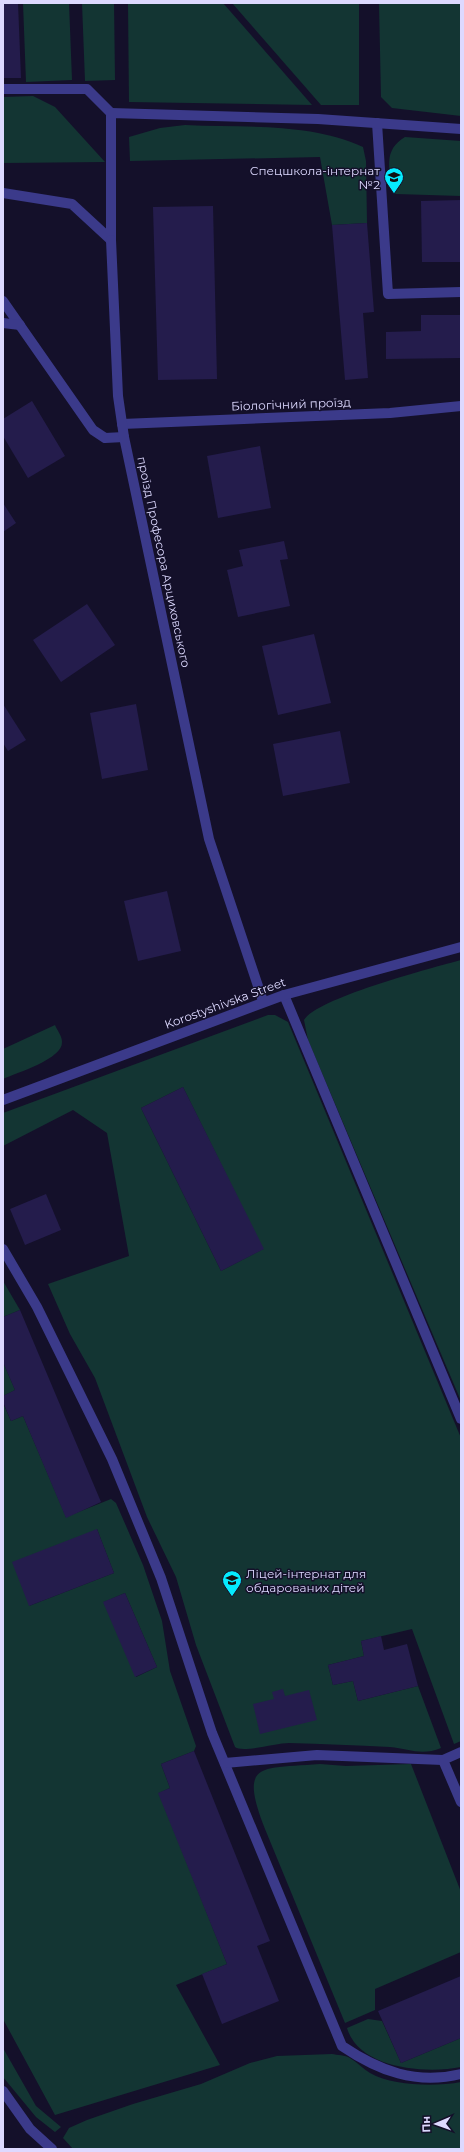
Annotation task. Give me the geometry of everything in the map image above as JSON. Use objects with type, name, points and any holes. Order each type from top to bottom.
[{"type":"street","points":[[3,88],[88,89],[111,113],[318,119],[461,129]]},
{"type":"street","name":"проїзд Професора Арциховського","points":[[111,113],[111,240],[118,396],[124,437],[209,839],[263,1002]]},
{"type":"street","points":[[377,123],[388,294],[461,292]]},
{"type":"street","points":[[3,193],[72,204],[111,240]]},
{"type":"street","points":[[3,302],[93,430],[105,438],[124,437]]},
{"type":"street","points":[[3,324],[20,325]]},
{"type":"street","name":"Біологічний проїзд","points":[[122,424],[390,413],[461,406]]},
{"type":"street","name":"Korostyshivska Street","points":[[3,1100],[263,1002],[461,947]]},
{"type":"street","points":[[284,995],[461,1419]]},
{"type":"street","points":[[3,1249],[37,1307],[112,1458],[161,1578],[212,1733],[342,2046],[366,2062],[394,2074],[420,2077],[450,2077],[461,2074]]},
{"type":"street","points":[[225,1763],[317,1755],[443,1760],[461,1752]]},
{"type":"street","points":[[443,1760],[461,1802]]},
{"type":"street","points":[[3,2092],[30,2129],[52,2149]]},
{"type":"green space","points":[[23,3],[69,3],[72,80],[26,82]]},
{"type":"green space","points":[[82,3],[114,3],[115,80],[85,81]]},
{"type":"green space","points":[[128,3],[223,3],[312,105],[129,102]]},
{"type":"green space","points":[[232,3],[359,3],[359,105],[321,105]]},
{"type":"green space","points":[[379,3],[461,3],[461,116],[392,108],[381,97]]},
{"type":"green space","points":[[33,96],[55,107],[105,162],[3,163],[3,97]]},
{"type":"green space","points":[[185,125],[298,130],[321,133],[363,147],[366,161],[367,223],[332,225],[320,157],[130,161],[129,137],[160,128]]},
{"type":"green space","points":[[405,137],[461,141],[461,196],[396,194],[393,192],[389,168],[390,154],[398,142]]},
{"type":"green space","points":[[461,960],[461,1401],[308,1040],[304,1020],[313,1011],[352,993]]},
{"type":"green space","points":[[268,1015],[275,1015],[288,1022],[461,1438],[461,1741],[454,1744],[412,1629],[361,1641],[364,1656],[328,1665],[333,1685],[353,1681],[358,1701],[418,1686],[441,1748],[428,1752],[422,1752],[390,1747],[289,1743],[245,1749],[235,1747],[196,1645],[176,1577],[147,1517],[95,1378],[70,1334],[48,1284],[129,1256],[107,1133],[73,1110],[3,1146],[3,1113]],"holes":[[[183,1087],[263,1249],[221,1271],[141,1108]]]},
{"type":"green space","points":[[55,1025],[62,1042],[60,1048],[55,1054],[38,1065],[3,1079],[3,1049]]},
{"type":"green space","points":[[3,1281],[20,1310],[3,1317]]},
{"type":"green space","points":[[3,1362],[15,1390],[3,1396]]},
{"type":"green space","points":[[3,1403],[11,1421],[23,1416],[66,1517],[111,1499],[116,1503],[143,1565],[162,1621],[170,1671],[196,1746],[194,1751],[161,1764],[170,1788],[159,1793],[227,1964],[176,1985],[220,2065],[55,2115],[3,2019]],"holes":[[[97,1529],[114,1573],[29,1606]],[[125,1593],[157,1667],[136,1677],[104,1602]]]},
{"type":"green space","points":[[320,1764],[346,1766],[411,1764],[461,1892],[461,1952],[375,1989],[375,2010],[345,2023],[265,1829],[257,1807],[254,1790],[255,1779],[260,1772],[283,1767]]},
{"type":"green space","points":[[368,2019],[382,2021],[401,2063],[461,2038],[461,2067],[430,2070],[413,2069],[395,2066],[379,2060],[365,2052],[354,2042],[347,2028]]},
{"type":"green space","points":[[3,2048],[36,2106],[61,2127],[55,2132],[36,2117],[3,2077]]},
{"type":"green space","points":[[332,2054],[348,2057],[370,2073],[390,2081],[427,2085],[461,2082],[461,2149],[73,2149],[63,2138],[69,2128],[87,2120],[133,2104],[201,2084],[250,2063],[277,2056]]},
{"type":"building","points":[[3,3],[18,3],[21,78],[3,78]]},
{"type":"building","points":[[461,200],[461,262],[422,262],[421,201]]},
{"type":"building","points":[[213,206],[217,379],[158,380],[153,207]]},
{"type":"building","points":[[367,223],[374,312],[363,313],[368,378],[345,380],[332,225]]},
{"type":"building","points":[[421,315],[461,315],[461,358],[386,359],[386,332],[421,331]]},
{"type":"building","points":[[32,401],[65,456],[28,478],[3,436],[3,419]]},
{"type":"building","points":[[260,446],[271,508],[218,518],[207,456]]},
{"type":"building","points":[[3,503],[16,523],[3,532]]},
{"type":"building","points":[[284,541],[288,559],[280,560],[290,606],[238,617],[227,570],[243,566],[239,550]]},
{"type":"building","points":[[87,604],[115,645],[61,682],[33,640]]},
{"type":"building","points":[[314,634],[331,703],[278,715],[262,646]]},
{"type":"building","points":[[3,704],[26,740],[8,751],[3,743]]},
{"type":"building","points":[[136,704],[148,770],[102,779],[90,713]]},
{"type":"building","points":[[340,731],[350,783],[283,796],[273,744]]},
{"type":"building","points":[[167,891],[181,951],[138,961],[124,901]]},
{"type":"building","points":[[183,1087],[264,1249],[221,1271],[141,1108]]},
{"type":"building","points":[[46,1194],[61,1230],[25,1245],[10,1209]]},
{"type":"building","points":[[20,1310],[101,1502],[66,1518],[23,1416],[11,1421],[3,1402],[3,1396],[15,1390],[3,1362],[3,1317]]},
{"type":"building","points":[[97,1529],[114,1573],[29,1606],[12,1562]]},
{"type":"building","points":[[125,1593],[157,1667],[135,1677],[103,1602]]},
{"type":"building","points":[[381,1636],[384,1650],[407,1644],[418,1686],[358,1701],[353,1681],[333,1685],[328,1665],[364,1656],[361,1641]]},
{"type":"building","points":[[283,1689],[285,1696],[309,1690],[317,1720],[260,1734],[253,1704],[274,1699],[272,1692]]},
{"type":"building","points":[[194,1751],[270,1941],[257,1946],[279,2001],[222,2024],[202,1974],[227,1964],[158,1793],[170,1788],[161,1764]]},
{"type":"building","points":[[461,1976],[461,2038],[401,2063],[378,2011]]},
{"type":"place","name":"Спецшкола-інтернат №2","points":[[394,194]]},
{"type":"place","name":"Ліцей-інтернат для обдарованих дітей","points":[[232,1597]]}]
